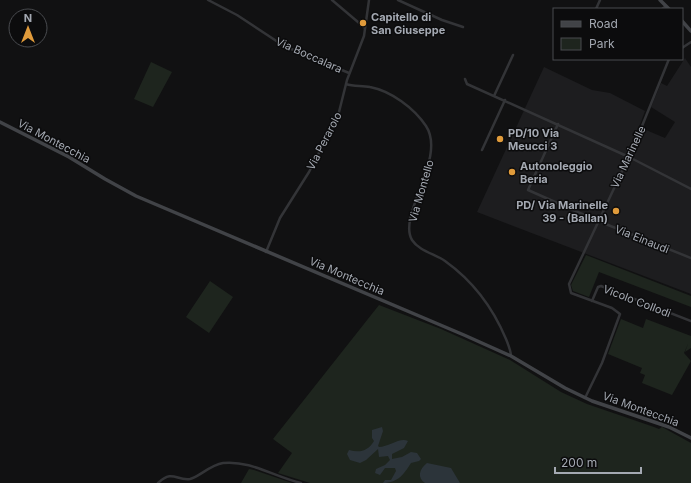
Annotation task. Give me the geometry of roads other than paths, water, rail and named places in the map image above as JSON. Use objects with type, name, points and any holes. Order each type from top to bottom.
[{"type":"street","name":"Via Boccalara","points":[[208,0],[237,14],[284,46],[350,73]]},
{"type":"street","points":[[332,0],[365,28]]},
{"type":"street","name":"Via Perarolo","points":[[266,252],[280,218],[309,172],[338,116],[346,84],[362,42],[369,0]]},
{"type":"street","points":[[398,0],[442,20],[463,27]]},
{"type":"street","points":[[660,0],[666,6],[663,8]]},
{"type":"street","points":[[683,22],[691,31]]},
{"type":"street","points":[[494,96],[512,55]]},
{"type":"street","name":"Via Marinelle","points":[[585,398],[602,363],[620,314],[612,308],[571,293],[569,288],[583,254],[648,114],[669,60]]},
{"type":"street","points":[[465,79],[467,84],[629,156],[691,189]]},
{"type":"street","name":"Via Montello","points":[[346,84],[351,86],[372,87],[392,96],[405,104],[426,126],[430,136],[431,158],[414,207],[410,224],[410,237],[416,245],[448,263],[476,289],[498,322],[507,343],[510,356]]},
{"type":"street","points":[[482,150],[505,100]]},
{"type":"street","name":"Via Montecchia","points":[[0,122],[69,157],[136,196],[434,322],[510,356],[585,398],[669,427],[691,438]]},
{"type":"street","name":"Via Einaudi","points":[[558,124],[528,190],[598,221],[691,258]]},
{"type":"street","name":"Vicolo Collodi","points":[[592,301],[598,287],[601,286],[691,321]]},
{"type":"street","points":[[158,483],[164,478],[172,475],[191,478],[215,465],[232,463],[250,465],[301,483]]},
{"type":"place","name":"Capitello di San Giuseppe","points":[[363,23]]},
{"type":"place","name":"PD/10 Via Meucci 3","points":[[500,139]]},
{"type":"place","name":"Autonoleggio Beria","points":[[512,172]]},
{"type":"place","name":"PD/ Via Marinelle 39 - (Ballan)","points":[[616,211]]}]
